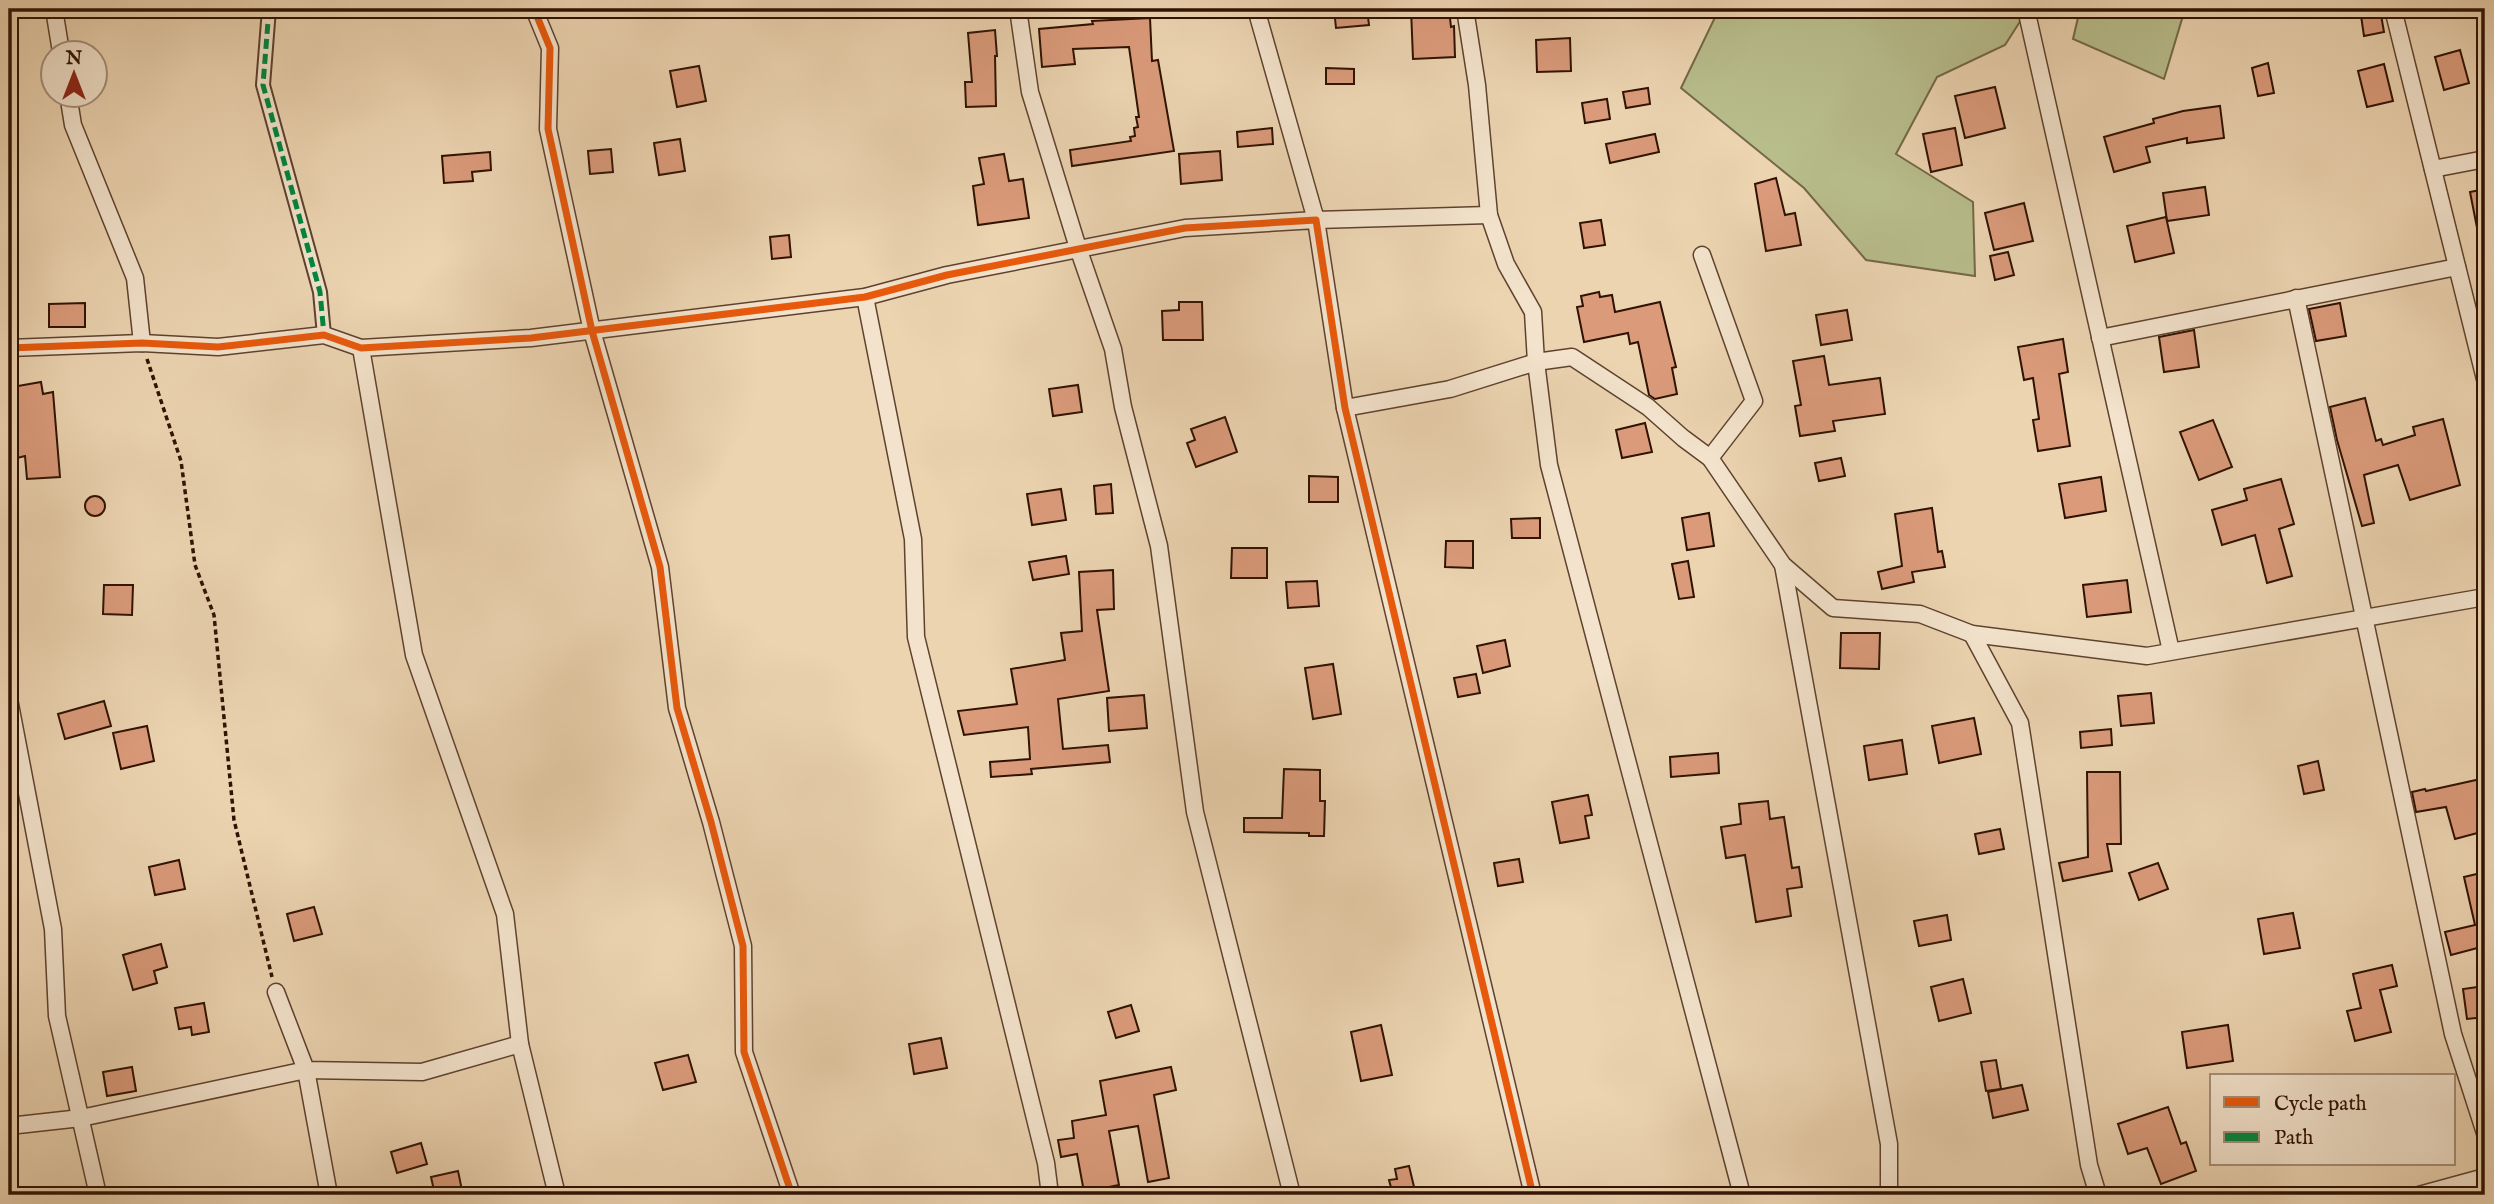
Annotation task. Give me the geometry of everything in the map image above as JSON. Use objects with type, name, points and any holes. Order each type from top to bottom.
[{"type":"street","points":[[54,9],[59,38]]},
{"type":"street","points":[[269,9],[263,85],[320,292],[324,335]]},
{"type":"street","points":[[534,9],[550,48],[548,129],[592,331],[660,567],[677,708],[711,822],[743,946],[744,1052],[792,1195]]},
{"type":"street","points":[[1018,9],[1030,92],[1078,248],[1113,349],[1123,407],[1159,546],[1195,812],[1292,1195]]},
{"type":"street","points":[[1256,9],[1317,220],[1345,408],[1533,1195]]},
{"type":"street","points":[[1465,9],[1477,85],[1489,215],[1506,264],[1533,313],[1536,362],[1549,465],[1742,1195]]},
{"type":"street","points":[[2026,9],[2171,651]]},
{"type":"street","points":[[2393,9],[2485,379]]},
{"type":"street","points":[[70,108],[73,125],[135,278],[142,343]]},
{"type":"street","points":[[2433,169],[2485,159]]},
{"type":"street","points":[[9,348],[142,343],[218,348],[324,335],[360,348],[531,338],[865,296],[947,275],[1185,228],[1317,220],[1489,215]]},
{"type":"street","points":[[1702,255],[1754,401],[1710,458]]},
{"type":"street","points":[[2100,338],[2457,267]]},
{"type":"street","points":[[865,296],[913,539],[916,637],[1046,1163],[1050,1195]]},
{"type":"street","points":[[2296,298],[2453,1034],[2485,1133]]},
{"type":"street","points":[[360,348],[414,655],[505,914],[520,1044],[557,1195]]},
{"type":"street","points":[[1345,408],[1450,389],[1536,362],[1572,356],[1648,407],[1710,458],[1783,565],[1833,608],[1920,614],[1972,634],[2147,656],[2485,597]]},
{"type":"street","points":[[1783,565],[1889,1144],[1889,1195]]},
{"type":"street","points":[[1972,634],[2020,723],[2087,1151],[2098,1195]]},
{"type":"street","points":[[9,699],[53,929],[57,1016],[98,1195]]},
{"type":"street","points":[[276,992],[306,1070],[329,1195]]},
{"type":"street","points":[[9,1126],[81,1118],[306,1070],[422,1072],[520,1044]]},
{"type":"street","points":[[2418,1195],[2476,1184]]},
{"type":"path","points":[[142,343],[181,461],[195,565],[214,615],[234,820],[276,992]]},
{"type":"green space","points":[[1719,9],[2028,9],[2005,45],[1937,77],[1896,154],[1973,202],[1975,276],[1866,260],[1804,188],[1681,88]]},
{"type":"green space","points":[[2080,9],[2185,9],[2164,79],[2073,39]]},
{"type":"building","points":[[1334,9],[1367,9],[1369,25],[1336,28]]},
{"type":"building","points":[[1411,9],[1449,9],[1451,27],[1454,26],[1455,57],[1413,59]]},
{"type":"building","points":[[2360,9],[2380,9],[2384,32],[2364,36]]},
{"type":"building","points":[[1150,18],[1152,61],[1158,60],[1174,151],[1072,166],[1070,150],[1131,141],[1130,137],[1135,136],[1134,128],[1138,127],[1136,117],[1139,117],[1129,47],[1073,49],[1075,64],[1042,67],[1039,29],[1093,24],[1092,21]]},
{"type":"building","points":[[995,30],[996,106],[966,107],[965,82],[972,82],[968,33]]},
{"type":"building","points":[[1570,38],[1571,71],[1537,72],[1536,40]]},
{"type":"building","points":[[2460,50],[2469,83],[2444,90],[2435,57]]},
{"type":"building","points":[[2268,63],[2274,93],[2258,96],[2252,68]]},
{"type":"building","points":[[2384,64],[2393,101],[2367,107],[2358,71]]},
{"type":"building","points":[[699,66],[706,101],[677,107],[670,71]]},
{"type":"building","points":[[1326,68],[1354,69],[1354,84],[1326,84]]},
{"type":"building","points":[[1995,87],[2005,128],[1965,138],[1955,96]]},
{"type":"building","points":[[1648,88],[1650,104],[1626,108],[1623,92]]},
{"type":"building","points":[[1607,99],[1610,119],[1585,123],[1582,103]]},
{"type":"building","points":[[2220,106],[2224,138],[2187,143],[2187,138],[2146,147],[2150,162],[2114,172],[2104,137],[2154,123],[2153,119],[2183,111]]},
{"type":"building","points":[[1272,128],[1273,144],[1238,147],[1237,132]]},
{"type":"building","points":[[1955,128],[1962,165],[1931,172],[1923,134]]},
{"type":"building","points":[[1655,134],[1659,152],[1610,163],[1606,144]]},
{"type":"building","points":[[680,139],[685,171],[659,175],[654,143]]},
{"type":"building","points":[[611,149],[613,172],[590,174],[588,151]]},
{"type":"building","points":[[1220,151],[1222,180],[1181,184],[1179,154]]},
{"type":"building","points":[[490,152],[491,170],[472,172],[473,181],[444,183],[442,156]]},
{"type":"building","points":[[1004,154],[1009,181],[1023,179],[1029,218],[978,225],[973,186],[984,184],[979,158]]},
{"type":"building","points":[[1776,178],[1785,215],[1795,213],[1801,245],[1766,251],[1755,184]]},
{"type":"building","points":[[2205,187],[2209,215],[2167,221],[2163,193]]},
{"type":"building","points":[[2485,189],[2485,232],[2478,233],[2470,192]]},
{"type":"building","points":[[2024,203],[2033,241],[1994,250],[1985,213]]},
{"type":"building","points":[[2166,217],[2174,253],[2135,262],[2127,226]]},
{"type":"building","points":[[1601,220],[1605,245],[1584,248],[1580,223]]},
{"type":"building","points":[[789,235],[791,257],[772,259],[770,237]]},
{"type":"building","points":[[2008,252],[2014,275],[1995,280],[1990,256]]},
{"type":"building","points":[[1599,292],[1600,297],[1612,295],[1615,312],[1660,302],[1676,367],[1672,368],[1677,394],[1655,399],[1649,395],[1638,342],[1630,344],[1628,333],[1584,342],[1577,307],[1583,306],[1581,296]]},
{"type":"building","points":[[1179,302],[1202,302],[1203,340],[1163,340],[1162,311],[1179,310]]},
{"type":"building","points":[[85,303],[85,327],[49,327],[49,304]]},
{"type":"building","points":[[2340,303],[2346,336],[2316,341],[2309,309]]},
{"type":"building","points":[[1847,310],[1852,340],[1821,345],[1816,315]]},
{"type":"building","points":[[2194,330],[2199,367],[2164,372],[2159,337]]},
{"type":"building","points":[[2063,339],[2068,372],[2059,374],[2070,446],[2038,451],[2033,420],[2039,419],[2033,378],[2024,380],[2018,347]]},
{"type":"building","points":[[1824,356],[1829,385],[1880,378],[1885,414],[1833,421],[1835,431],[1800,436],[1795,406],[1801,405],[1793,361]]},
{"type":"building","points":[[41,382],[43,394],[53,392],[60,477],[27,479],[25,456],[9,460],[9,431],[18,429],[12,387]]},
{"type":"building","points":[[1078,385],[1082,412],[1053,416],[1049,389]]},
{"type":"building","points":[[2365,398],[2376,441],[2381,439],[2383,445],[2415,435],[2413,427],[2443,419],[2460,485],[2410,500],[2398,465],[2364,475],[2374,523],[2362,526],[2330,407]]},
{"type":"building","points":[[1225,417],[1237,452],[1196,467],[1187,443],[1195,440],[1191,429]]},
{"type":"building","points":[[2213,420],[2232,467],[2199,480],[2180,432]]},
{"type":"building","points":[[1645,423],[1652,452],[1622,458],[1616,430]]},
{"type":"building","points":[[1841,458],[1845,476],[1819,481],[1815,463]]},
{"type":"building","points":[[1309,476],[1338,477],[1338,502],[1309,502]]},
{"type":"building","points":[[2101,477],[2106,511],[2065,518],[2059,484]]},
{"type":"building","points":[[2281,479],[2294,524],[2279,529],[2292,576],[2267,583],[2255,535],[2222,545],[2212,510],[2247,500],[2244,489]]},
{"type":"building","points":[[1111,484],[1113,513],[1096,514],[1094,486]]},
{"type":"building","points":[[1061,489],[1066,520],[1032,525],[1027,494]]},
{"type":"building","points":[[95,496],[102,499],[105,506],[102,513],[95,516],[88,513],[85,506],[88,499]]},
{"type":"building","points":[[1932,508],[1938,552],[1942,551],[1945,567],[1912,572],[1914,582],[1882,589],[1878,572],[1902,566],[1895,514]]},
{"type":"building","points":[[1709,513],[1714,546],[1687,550],[1682,518]]},
{"type":"building","points":[[1540,518],[1540,538],[1512,538],[1511,519]]},
{"type":"building","points":[[1446,541],[1473,541],[1473,568],[1445,567]]},
{"type":"building","points":[[1232,548],[1267,548],[1267,578],[1231,578]]},
{"type":"building","points":[[1066,556],[1069,574],[1033,580],[1029,562]]},
{"type":"building","points":[[1688,561],[1694,597],[1679,599],[1672,564]]},
{"type":"building","points":[[1113,570],[1114,609],[1097,610],[1109,691],[1058,699],[1063,749],[1108,745],[1110,762],[1031,769],[1032,774],[991,777],[990,762],[1030,759],[1028,727],[964,735],[958,711],[1017,704],[1011,669],[1065,660],[1061,633],[1082,631],[1079,572]]},
{"type":"building","points":[[2127,580],[2131,612],[2087,617],[2083,585]]},
{"type":"building","points":[[1317,581],[1319,606],[1288,608],[1286,582]]},
{"type":"building","points":[[104,585],[133,585],[132,615],[103,614]]},
{"type":"building","points":[[1841,633],[1880,633],[1879,669],[1840,668]]},
{"type":"building","points":[[1505,640],[1510,666],[1483,673],[1477,646]]},
{"type":"building","points":[[1333,664],[1341,714],[1313,719],[1305,668]]},
{"type":"building","points":[[1476,674],[1480,693],[1458,697],[1454,678]]},
{"type":"building","points":[[2151,693],[2154,723],[2121,726],[2118,696]]},
{"type":"building","points":[[1144,695],[1147,728],[1109,731],[1107,698]]},
{"type":"building","points":[[104,701],[111,726],[65,739],[58,714]]},
{"type":"building","points":[[1974,718],[1981,754],[1939,763],[1932,726]]},
{"type":"building","points":[[147,726],[154,761],[121,769],[113,733]]},
{"type":"building","points":[[2111,729],[2112,745],[2081,748],[2080,732]]},
{"type":"building","points":[[1902,740],[1907,774],[1869,780],[1864,746]]},
{"type":"building","points":[[1718,753],[1719,773],[1671,777],[1670,757]]},
{"type":"building","points":[[2318,761],[2324,790],[2304,794],[2298,766]]},
{"type":"building","points":[[1284,769],[1320,770],[1320,801],[1325,801],[1324,836],[1309,836],[1309,833],[1244,832],[1244,818],[1282,818]]},
{"type":"building","points":[[2087,772],[2120,772],[2121,844],[2107,844],[2112,871],[2063,881],[2059,863],[2088,857]]},
{"type":"building","points":[[2485,778],[2485,796],[2481,797],[2485,813],[2485,831],[2455,839],[2446,807],[2416,812],[2412,792]]},
{"type":"building","points":[[1588,795],[1592,815],[1585,816],[1589,838],[1560,843],[1552,802]]},
{"type":"building","points":[[1768,801],[1770,819],[1784,817],[1792,868],[1799,867],[1802,887],[1787,889],[1791,916],[1756,922],[1745,855],[1726,858],[1721,827],[1741,824],[1739,804]]},
{"type":"building","points":[[2000,829],[2004,849],[1979,854],[1975,834]]},
{"type":"building","points":[[1519,859],[1523,882],[1498,886],[1494,863]]},
{"type":"building","points":[[179,860],[185,889],[155,895],[149,867]]},
{"type":"building","points":[[2158,863],[2168,889],[2139,900],[2129,873]]},
{"type":"building","points":[[2485,872],[2485,946],[2451,955],[2445,932],[2475,925],[2464,877]]},
{"type":"building","points":[[314,907],[322,934],[294,941],[287,914]]},
{"type":"building","points":[[2293,913],[2300,948],[2264,954],[2258,919]]},
{"type":"building","points":[[1947,915],[1951,940],[1919,946],[1914,921]]},
{"type":"building","points":[[161,944],[167,967],[154,971],[157,983],[133,990],[123,955]]},
{"type":"building","points":[[2392,965],[2397,986],[2380,990],[2391,1032],[2355,1041],[2347,1011],[2361,1008],[2353,974]]},
{"type":"building","points":[[1963,979],[1971,1013],[1939,1021],[1931,987]]},
{"type":"building","points":[[2485,986],[2485,1017],[2467,1019],[2463,989]]},
{"type":"building","points":[[204,1003],[209,1032],[192,1035],[191,1027],[179,1029],[175,1008]]},
{"type":"building","points":[[1131,1005],[1139,1031],[1116,1038],[1108,1012]]},
{"type":"building","points":[[1381,1025],[1392,1075],[1361,1081],[1351,1032]]},
{"type":"building","points":[[2228,1025],[2233,1061],[2187,1068],[2182,1032]]},
{"type":"building","points":[[941,1038],[947,1068],[914,1074],[909,1044]]},
{"type":"building","points":[[688,1055],[696,1082],[663,1090],[655,1063]]},
{"type":"building","points":[[1996,1060],[2001,1089],[1986,1091],[1981,1062]]},
{"type":"building","points":[[132,1067],[136,1091],[107,1096],[103,1072]]},
{"type":"building","points":[[1171,1067],[1176,1090],[1154,1095],[1169,1178],[1148,1182],[1138,1126],[1109,1131],[1119,1185],[1084,1192],[1077,1154],[1061,1157],[1058,1140],[1074,1138],[1072,1121],[1106,1115],[1100,1081]]},
{"type":"building","points":[[2022,1085],[2028,1110],[1993,1118],[1988,1092]]},
{"type":"building","points":[[2168,1107],[2181,1144],[2186,1142],[2196,1171],[2161,1184],[2147,1148],[2128,1154],[2118,1124]]},
{"type":"building","points":[[421,1143],[427,1164],[397,1173],[391,1152]]},
{"type":"building","points":[[1409,1166],[1416,1195],[1393,1195],[1389,1180],[1397,1179],[1395,1169]]},
{"type":"building","points":[[458,1171],[463,1195],[435,1195],[431,1177]]},
{"type":"marked path","points":[[269,9],[263,85],[320,292],[324,335]]},
{"type":"cycle path","points":[[534,9],[550,48],[548,129],[592,331],[660,567],[677,708],[711,822],[743,946],[744,1052],[792,1195]]},
{"type":"cycle path","points":[[9,348],[142,343],[218,347],[324,335],[361,348],[531,338],[865,297],[947,275],[1185,228],[1316,220],[1345,408],[1533,1195]]}]
